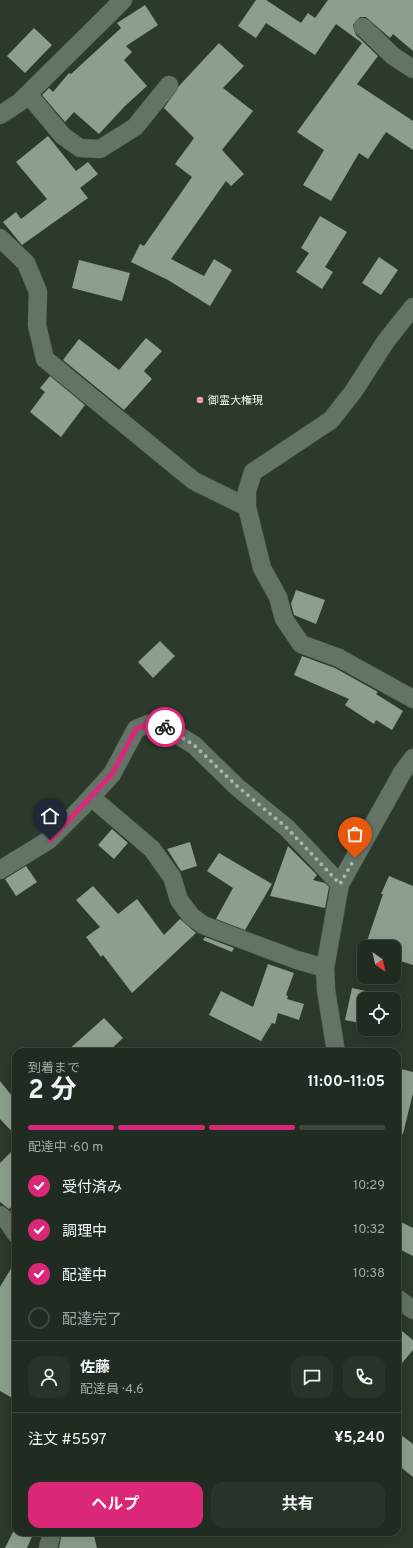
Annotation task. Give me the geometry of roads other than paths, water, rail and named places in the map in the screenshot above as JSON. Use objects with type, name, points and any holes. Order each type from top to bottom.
[{"type":"street","points":[[0,115],[20,102],[123,0]]},
{"type":"street","points":[[363,27],[393,56],[413,69]]},
{"type":"street","points":[[28,94],[63,136],[80,148],[100,149],[135,127],[169,85]]},
{"type":"street","points":[[0,238],[26,263],[38,292],[37,325],[45,359],[194,481],[247,507]]},
{"type":"street","points":[[413,307],[386,341],[353,392],[331,420],[253,472],[247,491],[247,507],[262,568],[278,597],[284,619],[301,644],[339,658],[413,699]]},
{"type":"street","points":[[0,870],[50,840],[112,774],[136,729],[148,724],[160,724],[194,745],[238,787],[287,828],[340,884]]},
{"type":"street","points":[[335,1048],[326,990],[325,968],[340,884],[402,773],[413,758]]},
{"type":"street","points":[[91,797],[152,849],[172,877],[179,900],[191,916],[202,925],[297,960],[325,968]]},
{"type":"street","points":[[0,1215],[12,1228]]},
{"type":"street","points":[[401,1301],[413,1310]]},
{"type":"street","points":[[48,1548],[51,1536]]},
{"type":"place","name":"御霊大権現","points":[[200,400]]}]
